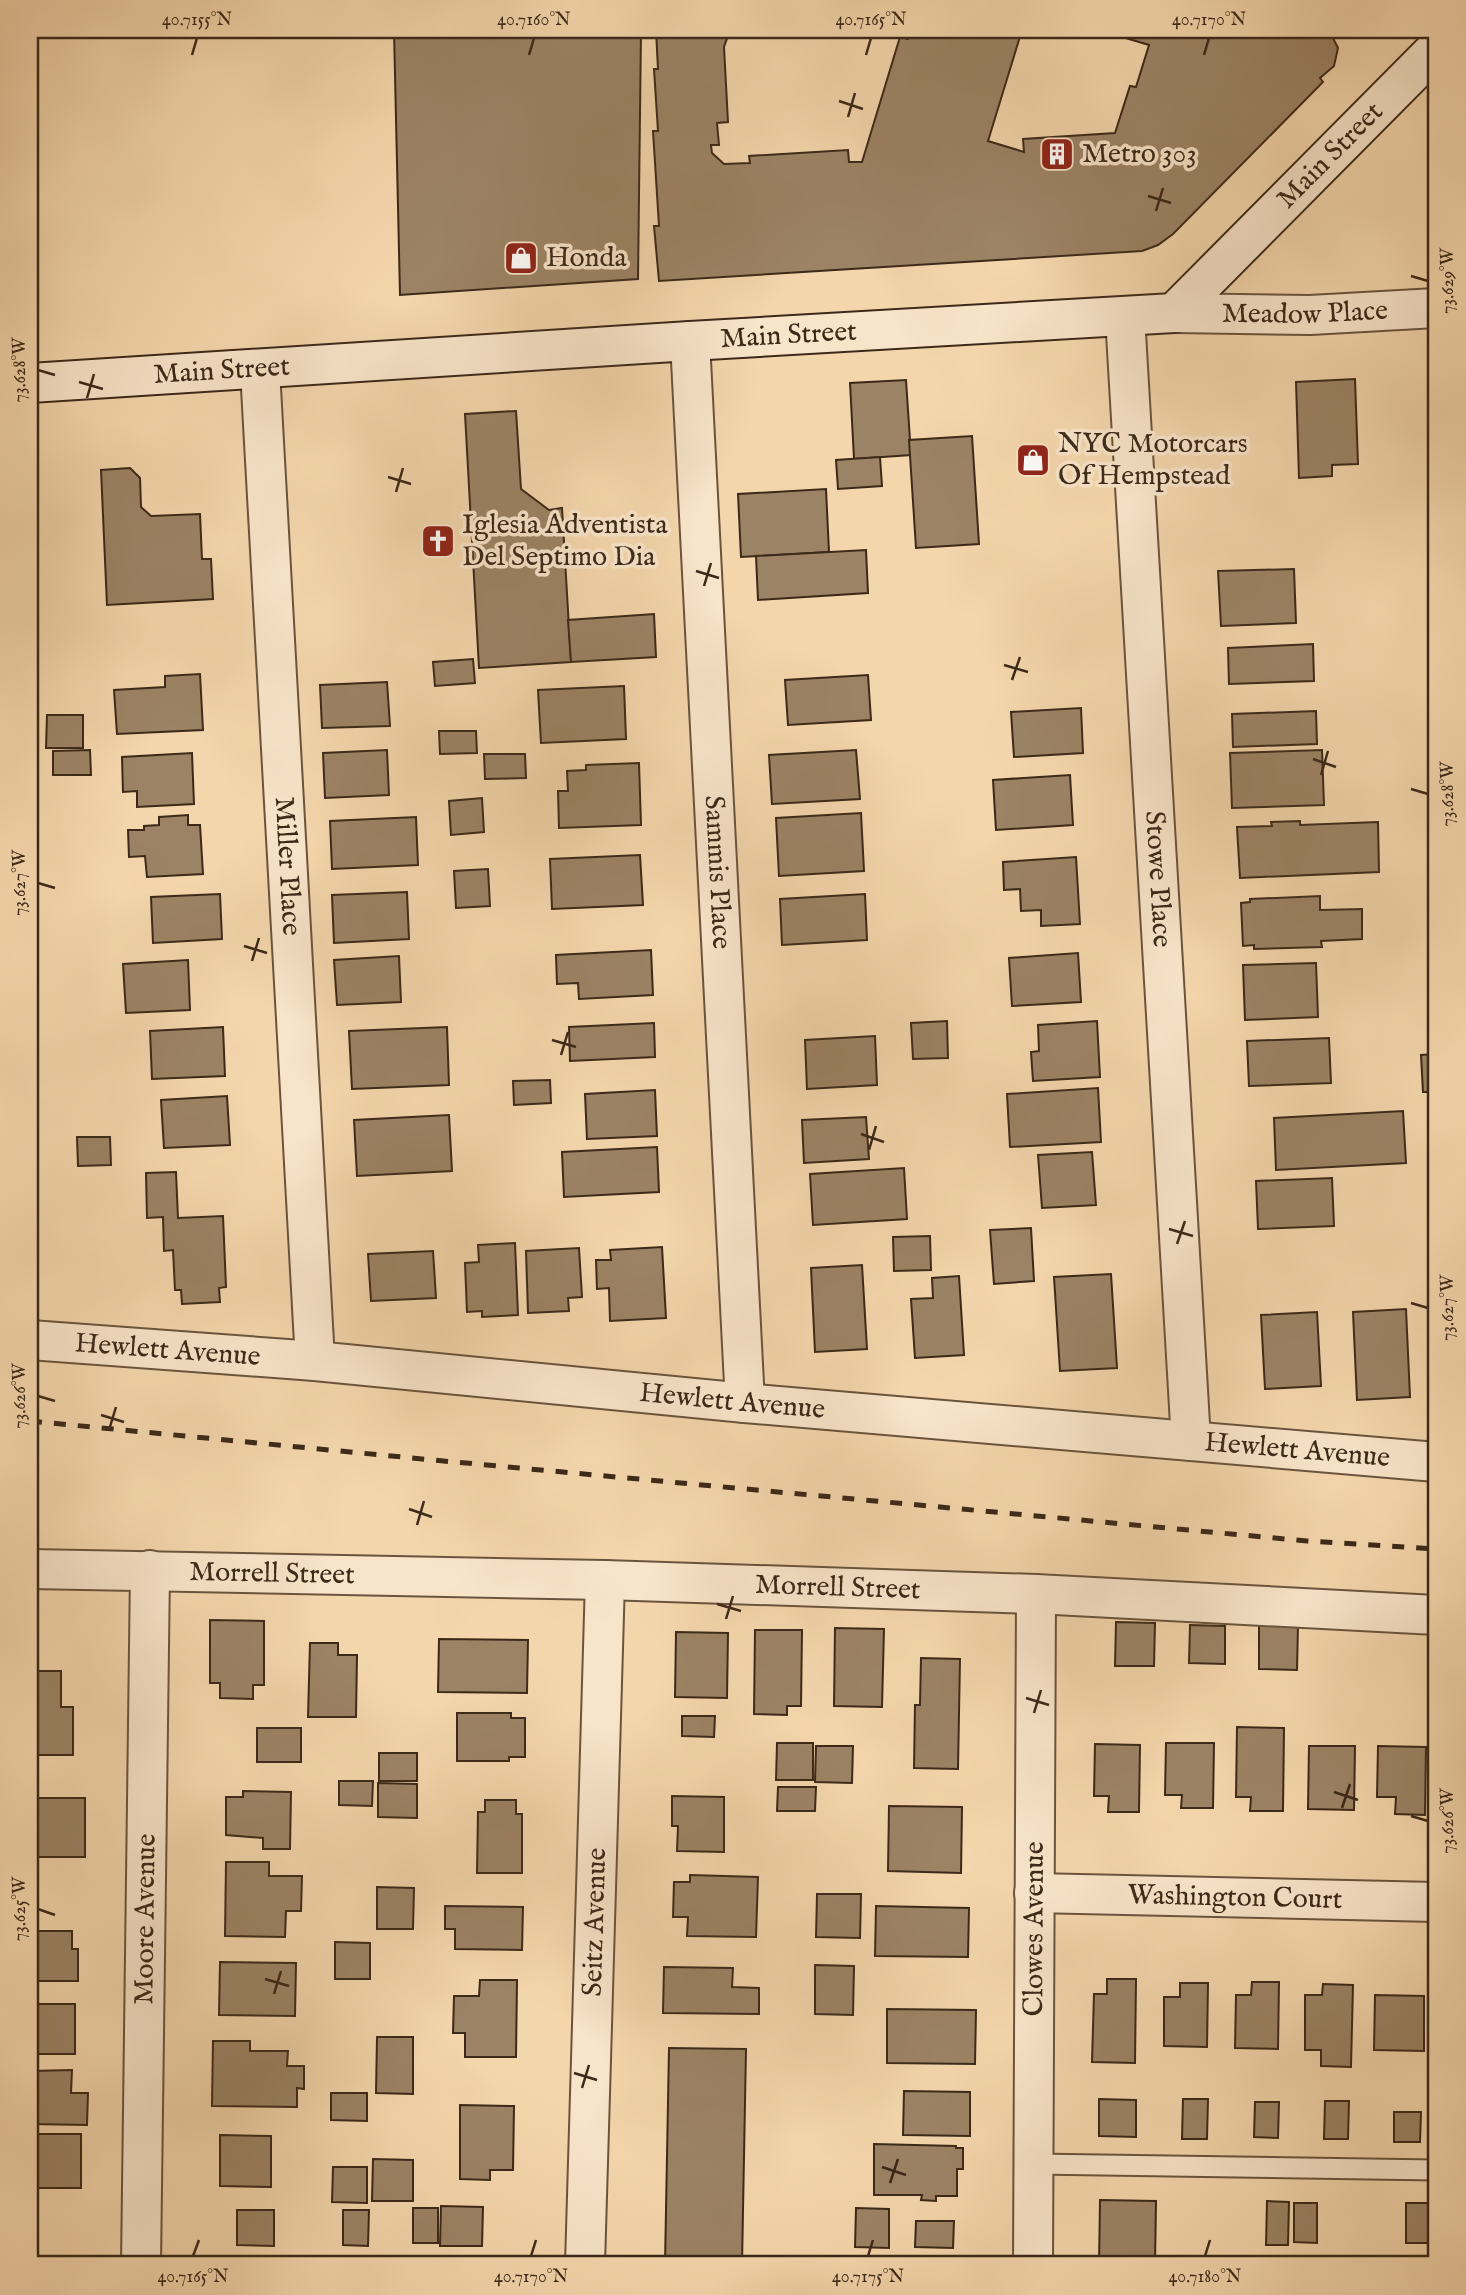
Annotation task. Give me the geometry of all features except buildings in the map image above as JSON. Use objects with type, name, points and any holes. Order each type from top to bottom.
[{"type":"street","name":"Main Street","points":[[30,383],[1174,313],[1436,49]]},
{"type":"street","name":"Meadow Place","points":[[1174,313],[1310,315],[1436,308]]},
{"type":"street","name":"Stowe Place","points":[[1125,316],[1191,1441]]},
{"type":"street","name":"Sammis Place","points":[[690,341],[745,1403]]},
{"type":"street","name":"Miller Place","points":[[260,370],[315,1361]]},
{"type":"street","name":"Hewlett Avenue","points":[[30,1340],[315,1361],[745,1403],[1436,1462]]},
{"type":"street","name":"Morrell Street","points":[[30,1569],[605,1580],[1036,1594],[1436,1615]]},
{"type":"street","name":"Moore Avenue","points":[[141,2265],[150,1570]]},
{"type":"street","name":"Seitz Avenue","points":[[585,2265],[605,1580]]},
{"type":"street","name":"Clowes Avenue","points":[[1033,2265],[1036,1594]]},
{"type":"street","name":"Washington Court","points":[[1034,1893],[1436,1902]]},
{"type":"lane","points":[[1034,2164],[1436,2170]]},
{"type":"railway","points":[[30,1421],[1307,1541],[1436,1549]]},
{"type":"place","name":"Metro 303","points":[[1057,154]]},
{"type":"place","name":"Honda","points":[[521,258]]},
{"type":"place","name":"NYC Motorcars Of Hempstead","points":[[1033,460]]},
{"type":"place","name":"Iglesia Adventista Del Septimo Dia","points":[[438,541]]}]
